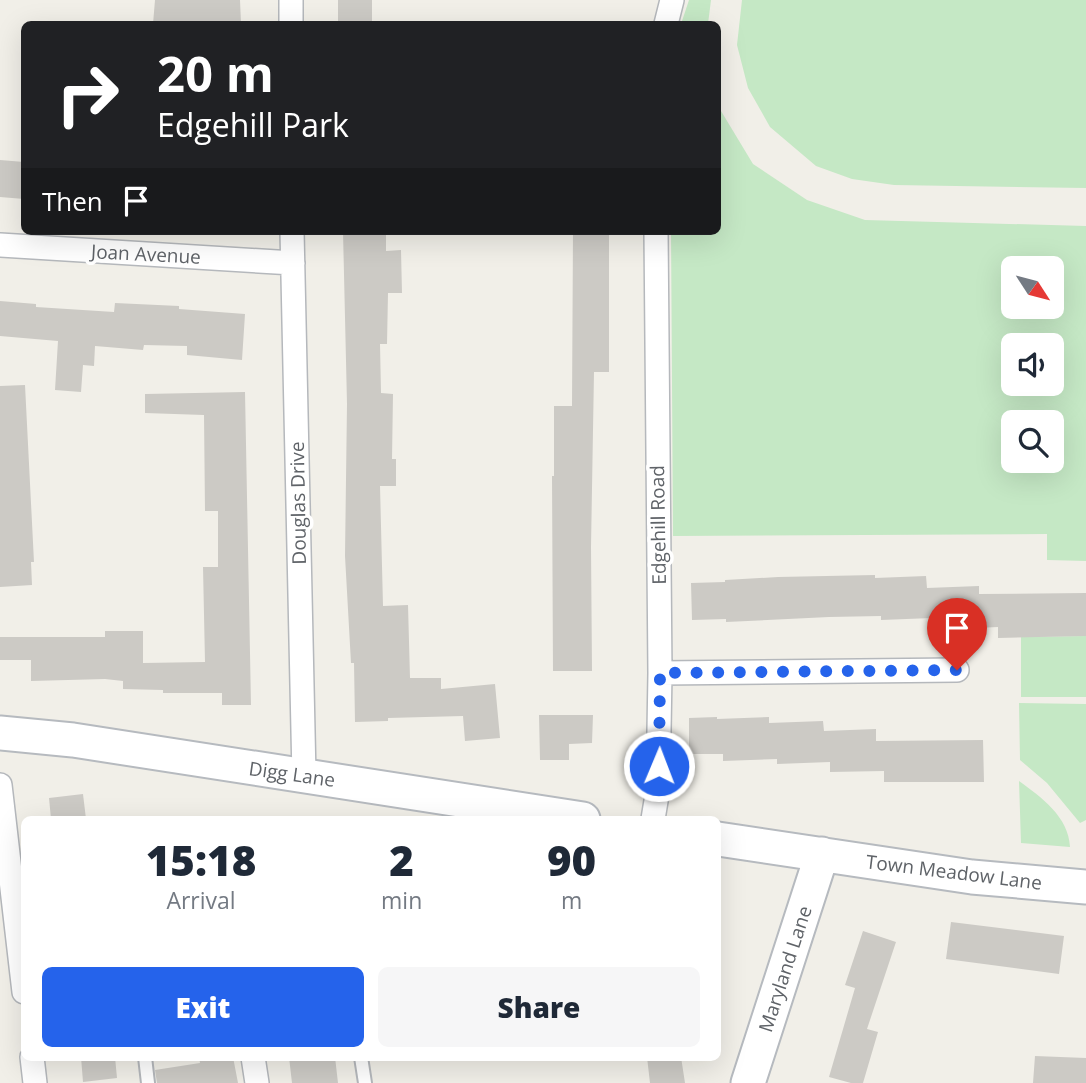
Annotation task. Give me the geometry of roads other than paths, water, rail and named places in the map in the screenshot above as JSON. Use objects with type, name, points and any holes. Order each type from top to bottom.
[{"type":"street","points":[[290,0],[291,21]]},
{"type":"street","points":[[667,21],[672,0]]},
{"type":"street","name":"Douglas Drive","points":[[292,235],[304,776]]},
{"type":"street","name":"Edgehill Road","points":[[654,816],[658,789],[660,673],[656,235]]},
{"type":"street","name":"Joan Avenue","points":[[0,245],[292,262]]},
{"type":"street","points":[[660,673],[957,670]]},
{"type":"street","name":"Digg Lane","points":[[0,733],[73,740],[304,776],[485,812],[541,816]]},
{"type":"street","points":[[0,785],[21,966]]},
{"type":"street","points":[[721,839],[822,854]]},
{"type":"street","name":"Town Meadow Lane","points":[[822,854],[972,877],[1086,887]]},
{"type":"street","name":"Maryland Lane","points":[[748,1083],[822,854]]},
{"type":"street","points":[[32,1061],[35,1083]]},
{"type":"street","points":[[254,1061],[257,1083]]},
{"type":"lane","points":[[145,1061],[148,1083]]},
{"type":"lane","points":[[361,1061],[365,1083]]}]
